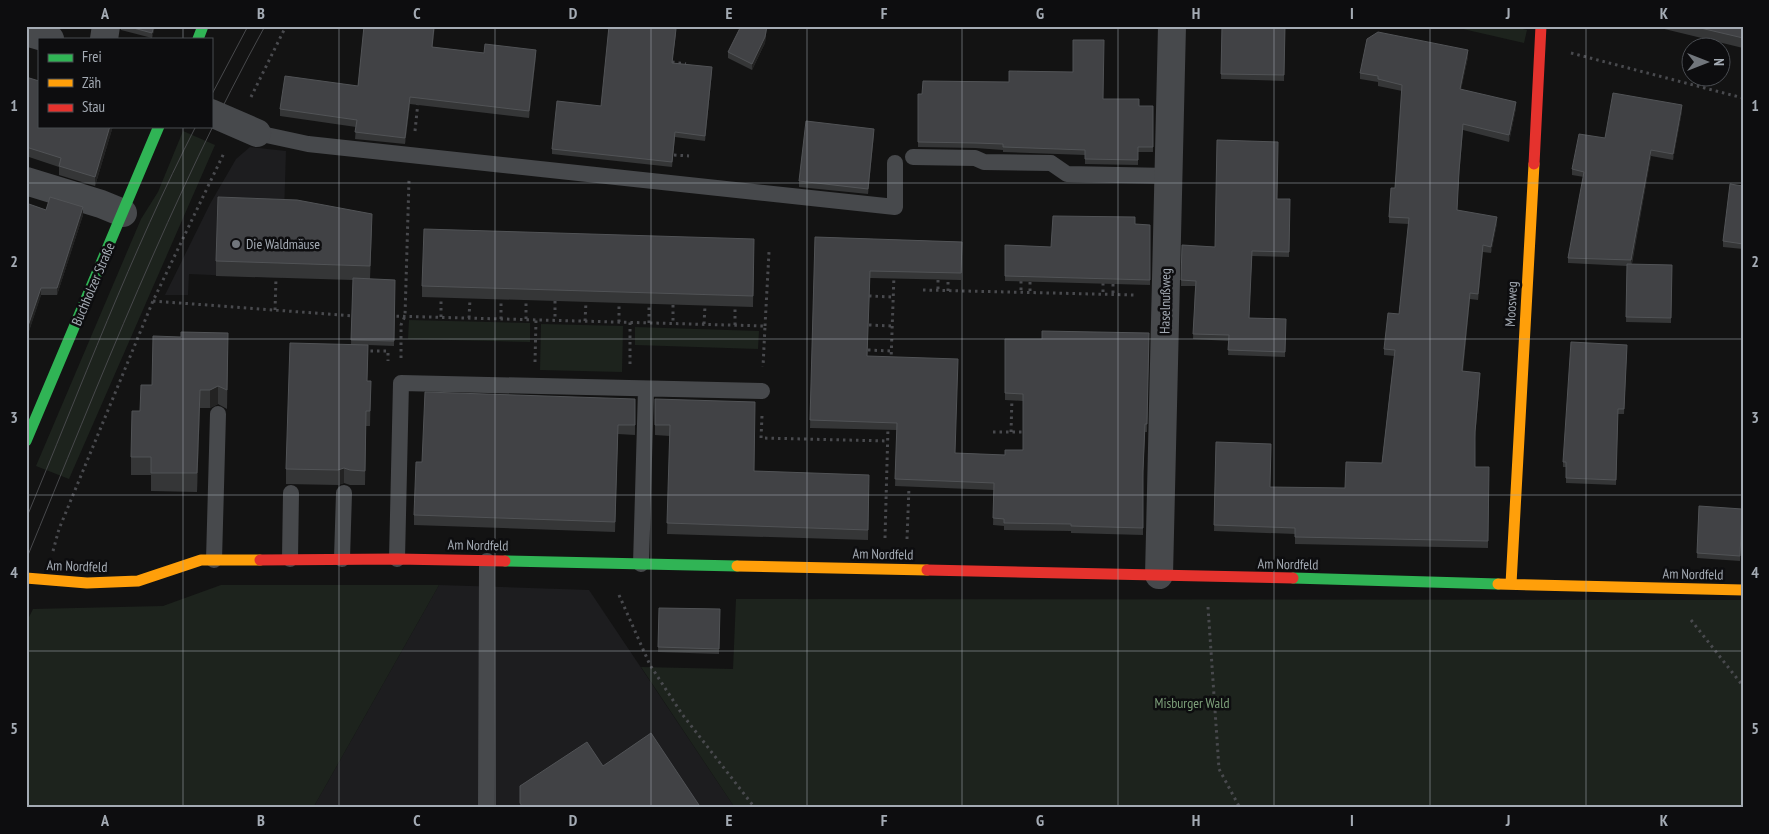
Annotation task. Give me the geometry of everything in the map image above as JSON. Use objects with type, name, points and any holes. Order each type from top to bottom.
[{"type":"street","points":[[198,38],[203,26]]},
{"type":"street","name":"Haselnußweg","points":[[1159,575],[1172,26]]},
{"type":"street","name":"Moosweg","points":[[1511,584],[1541,26]]},
{"type":"street","points":[[26,32],[47,38]]},
{"type":"street","points":[[212,113],[248,128]]},
{"type":"street","name":"Buchholzer Straße","points":[[26,440],[159,128]]},
{"type":"street","points":[[26,181],[101,204],[123,213]]},
{"type":"street","name":"Am Nordfeld","points":[[26,578],[87,583],[138,581],[201,560],[397,559],[1206,576],[1743,590]]},
{"type":"lane","points":[[248,128],[308,144],[895,207],[895,163]]},
{"type":"lane","points":[[913,157],[975,158],[984,162],[1051,163],[1066,174],[1169,176]]},
{"type":"lane","points":[[397,559],[401,383],[762,391]]},
{"type":"lane","points":[[641,564],[646,389]]},
{"type":"lane","points":[[214,560],[218,414]]},
{"type":"lane","points":[[290,560],[291,493]]},
{"type":"lane","points":[[342,559],[344,493]]},
{"type":"lane","points":[[486,808],[487,560]]},
{"type":"path","points":[[51,557],[59,528],[153,301],[248,128],[286,26]]},
{"type":"path","points":[[1539,44],[1743,98]]},
{"type":"path","points":[[672,62],[686,64]]},
{"type":"path","points":[[412,155],[419,94]]},
{"type":"path","points":[[674,155],[689,156]]},
{"type":"path","points":[[401,383],[401,325],[405,316],[409,172]]},
{"type":"path","points":[[769,252],[761,438],[888,441]]},
{"type":"path","points":[[890,369],[894,268]]},
{"type":"path","points":[[275,310],[276,278]]},
{"type":"path","points":[[938,280],[938,291]]},
{"type":"path","points":[[948,280],[948,291]]},
{"type":"path","points":[[1021,281],[1021,293]]},
{"type":"path","points":[[1030,282],[1030,293]]},
{"type":"path","points":[[1103,284],[1103,295]]},
{"type":"path","points":[[1113,284],[1113,295]]},
{"type":"path","points":[[923,290],[1166,296]]},
{"type":"path","points":[[869,296],[893,297]]},
{"type":"path","points":[[441,298],[441,318]]},
{"type":"path","points":[[469,318],[470,299]]},
{"type":"path","points":[[501,300],[501,319]]},
{"type":"path","points":[[526,300],[526,320]]},
{"type":"path","points":[[153,301],[360,316]]},
{"type":"path","points":[[555,302],[555,320]]},
{"type":"path","points":[[585,321],[586,302]]},
{"type":"path","points":[[619,303],[619,322]]},
{"type":"path","points":[[649,304],[649,322]]},
{"type":"path","points":[[673,305],[673,323]]},
{"type":"path","points":[[704,324],[705,306]]},
{"type":"path","points":[[735,307],[735,325]]},
{"type":"path","points":[[387,316],[765,326]]},
{"type":"path","points":[[534,386],[536,320]]},
{"type":"path","points":[[629,388],[630,322]]},
{"type":"path","points":[[869,325],[892,326]]},
{"type":"path","points":[[868,350],[891,351]]},
{"type":"path","points":[[1011,432],[1012,392]]},
{"type":"path","points":[[885,569],[888,425]]},
{"type":"path","points":[[993,432],[1028,432]]},
{"type":"path","points":[[906,570],[909,487]]},
{"type":"path","points":[[605,563],[650,664],[682,714],[755,808]]},
{"type":"path","points":[[1206,576],[1219,769],[1240,808]]},
{"type":"path","points":[[1666,588],[1743,686]]},
{"type":"shaded area","name":"Die Waldmäuse","points":[[250,147],[286,151],[282,278],[189,274],[188,295],[165,295],[210,204],[236,159]]},
{"type":"shaded area","points":[[439,585],[589,590],[735,808],[313,808]]},
{"type":"green space","points":[[1450,26],[1509,26],[1527,30],[1524,43]]},
{"type":"green space","points":[[183,131],[215,145],[69,479],[36,466],[141,219],[158,192]]},
{"type":"green space","points":[[409,320],[530,323],[530,342],[408,339]]},
{"type":"green space","points":[[541,324],[623,326],[622,372],[540,370]]},
{"type":"green space","points":[[635,327],[759,331],[758,349],[635,345]]},
{"type":"green space","points":[[221,585],[439,585],[313,808],[26,808],[26,623],[33,609],[163,606]]},
{"type":"green space","name":"Misburger Wald","points":[[736,599],[1743,600],[1743,808],[735,808],[641,667],[733,669]]},
{"type":"building","points":[[126,26],[154,26],[152,33]]},
{"type":"building","points":[[364,26],[434,26],[432,47],[484,53],[485,44],[536,50],[529,111],[410,97],[405,138],[355,132],[357,120],[280,109],[285,76],[358,86]]},
{"type":"building","points":[[609,26],[658,26],[676,29],[672,63],[712,67],[705,136],[675,132],[672,162],[552,149],[557,101],[601,106]]},
{"type":"building","points":[[741,26],[767,26],[765,37],[752,64],[728,52]]},
{"type":"building","points":[[1222,26],[1285,26],[1284,75],[1221,74]]},
{"type":"building","points":[[1692,26],[1743,26],[1743,38]]},
{"type":"building","points":[[1378,32],[1468,50],[1460,89],[1516,102],[1509,135],[1463,124],[1459,171],[1457,210],[1497,217],[1491,247],[1483,245],[1478,294],[1470,293],[1462,371],[1480,373],[1475,432],[1475,467],[1489,467],[1488,541],[1295,537],[1295,528],[1214,525],[1216,442],[1271,444],[1270,487],[1345,488],[1346,462],[1382,463],[1395,350],[1384,349],[1388,313],[1399,314],[1409,218],[1389,217],[1391,188],[1395,188],[1402,85],[1378,79],[1378,76],[1360,73],[1367,39]]},
{"type":"building","points":[[1073,40],[1104,40],[1103,99],[1139,99],[1139,106],[1153,106],[1153,147],[1138,147],[1138,160],[1085,159],[1085,150],[1003,147],[1003,144],[918,142],[918,94],[922,94],[923,81],[1009,82],[1009,71],[1073,72]]},
{"type":"building","points":[[26,77],[38,81],[38,128],[109,128],[95,177],[59,166],[61,158],[26,147]]},
{"type":"building","points":[[1613,93],[1682,105],[1673,154],[1651,150],[1631,260],[1568,258],[1584,172],[1572,169],[1579,134],[1605,138]]},
{"type":"building","points":[[806,121],[874,129],[868,189],[799,181]]},
{"type":"building","points":[[1217,140],[1278,142],[1277,199],[1290,199],[1289,252],[1252,251],[1249,318],[1286,319],[1285,352],[1228,350],[1229,335],[1193,334],[1196,281],[1181,280],[1182,245],[1215,247]]},
{"type":"building","points":[[1730,184],[1743,186],[1743,244],[1723,241]]},
{"type":"building","points":[[50,197],[83,207],[57,288],[41,288],[26,332],[26,203],[46,210]]},
{"type":"building","points":[[218,197],[297,200],[372,214],[370,266],[216,261]]},
{"type":"building","points":[[1053,216],[1135,217],[1135,224],[1150,225],[1150,280],[1005,276],[1005,245],[1051,247]]},
{"type":"building","points":[[424,229],[754,239],[753,296],[422,286]]},
{"type":"building","points":[[815,237],[962,242],[961,273],[870,271],[867,356],[958,359],[955,453],[1005,455],[1005,450],[1023,450],[1023,394],[1005,393],[1005,339],[1042,339],[1042,331],[1149,333],[1147,424],[1145,424],[1143,471],[1143,528],[1004,523],[1004,519],[993,518],[994,483],[895,479],[897,423],[810,420]]},
{"type":"building","points":[[1627,264],[1672,265],[1671,318],[1626,317]]},
{"type":"building","points":[[353,278],[395,280],[394,341],[351,340]]},
{"type":"building","points":[[181,332],[228,333],[227,390],[218,386],[210,390],[200,390],[197,473],[151,473],[151,457],[131,457],[132,411],[140,411],[141,385],[152,385],[153,336],[181,337]]},
{"type":"building","points":[[1571,342],[1627,345],[1624,409],[1618,409],[1616,480],[1566,478],[1566,462],[1563,462]]},
{"type":"building","points":[[290,343],[368,345],[367,381],[371,381],[370,411],[366,411],[365,471],[344,468],[338,470],[286,469]]},
{"type":"building","points":[[425,392],[635,399],[635,425],[618,425],[615,522],[414,515],[416,462],[422,462]]},
{"type":"building","points":[[655,399],[755,402],[754,471],[869,475],[868,530],[667,523],[670,425],[655,425]]},
{"type":"building","points":[[1699,506],[1742,509],[1740,556],[1697,553]]},
{"type":"building","points":[[659,608],[720,609],[719,649],[658,647]]},
{"type":"building","points":[[651,733],[701,808],[523,808],[520,803],[520,786],[587,742],[603,766]]},
{"type":"tram line","points":[[212,94],[248,26]]},
{"type":"tram line","points":[[26,560],[138,290],[198,156],[265,26]]},
{"type":"tram line","points":[[26,519],[128,271],[195,128]]},
{"type":"traffic: fast","points":[[198,38],[203,26]]},
{"type":"traffic: fast","points":[[26,441],[158,128]]},
{"type":"traffic: fast","points":[[505,561],[737,566]]},
{"type":"traffic: fast","points":[[1293,578],[1498,584]]},
{"type":"traffic: slow","points":[[1511,584],[1534,164]]},
{"type":"traffic: slow","points":[[26,578],[87,583],[138,581],[201,560],[260,560]]},
{"type":"traffic: slow","points":[[737,566],[927,570]]},
{"type":"traffic: slow","points":[[1498,584],[1743,590]]},
{"type":"traffic: jam","points":[[1534,164],[1541,26]]},
{"type":"traffic: jam","points":[[260,560],[397,559],[505,561]]},
{"type":"traffic: jam","points":[[927,570],[1293,578]]},
{"type":"place","name":"Die Waldmäuse","points":[[236,244]]}]
